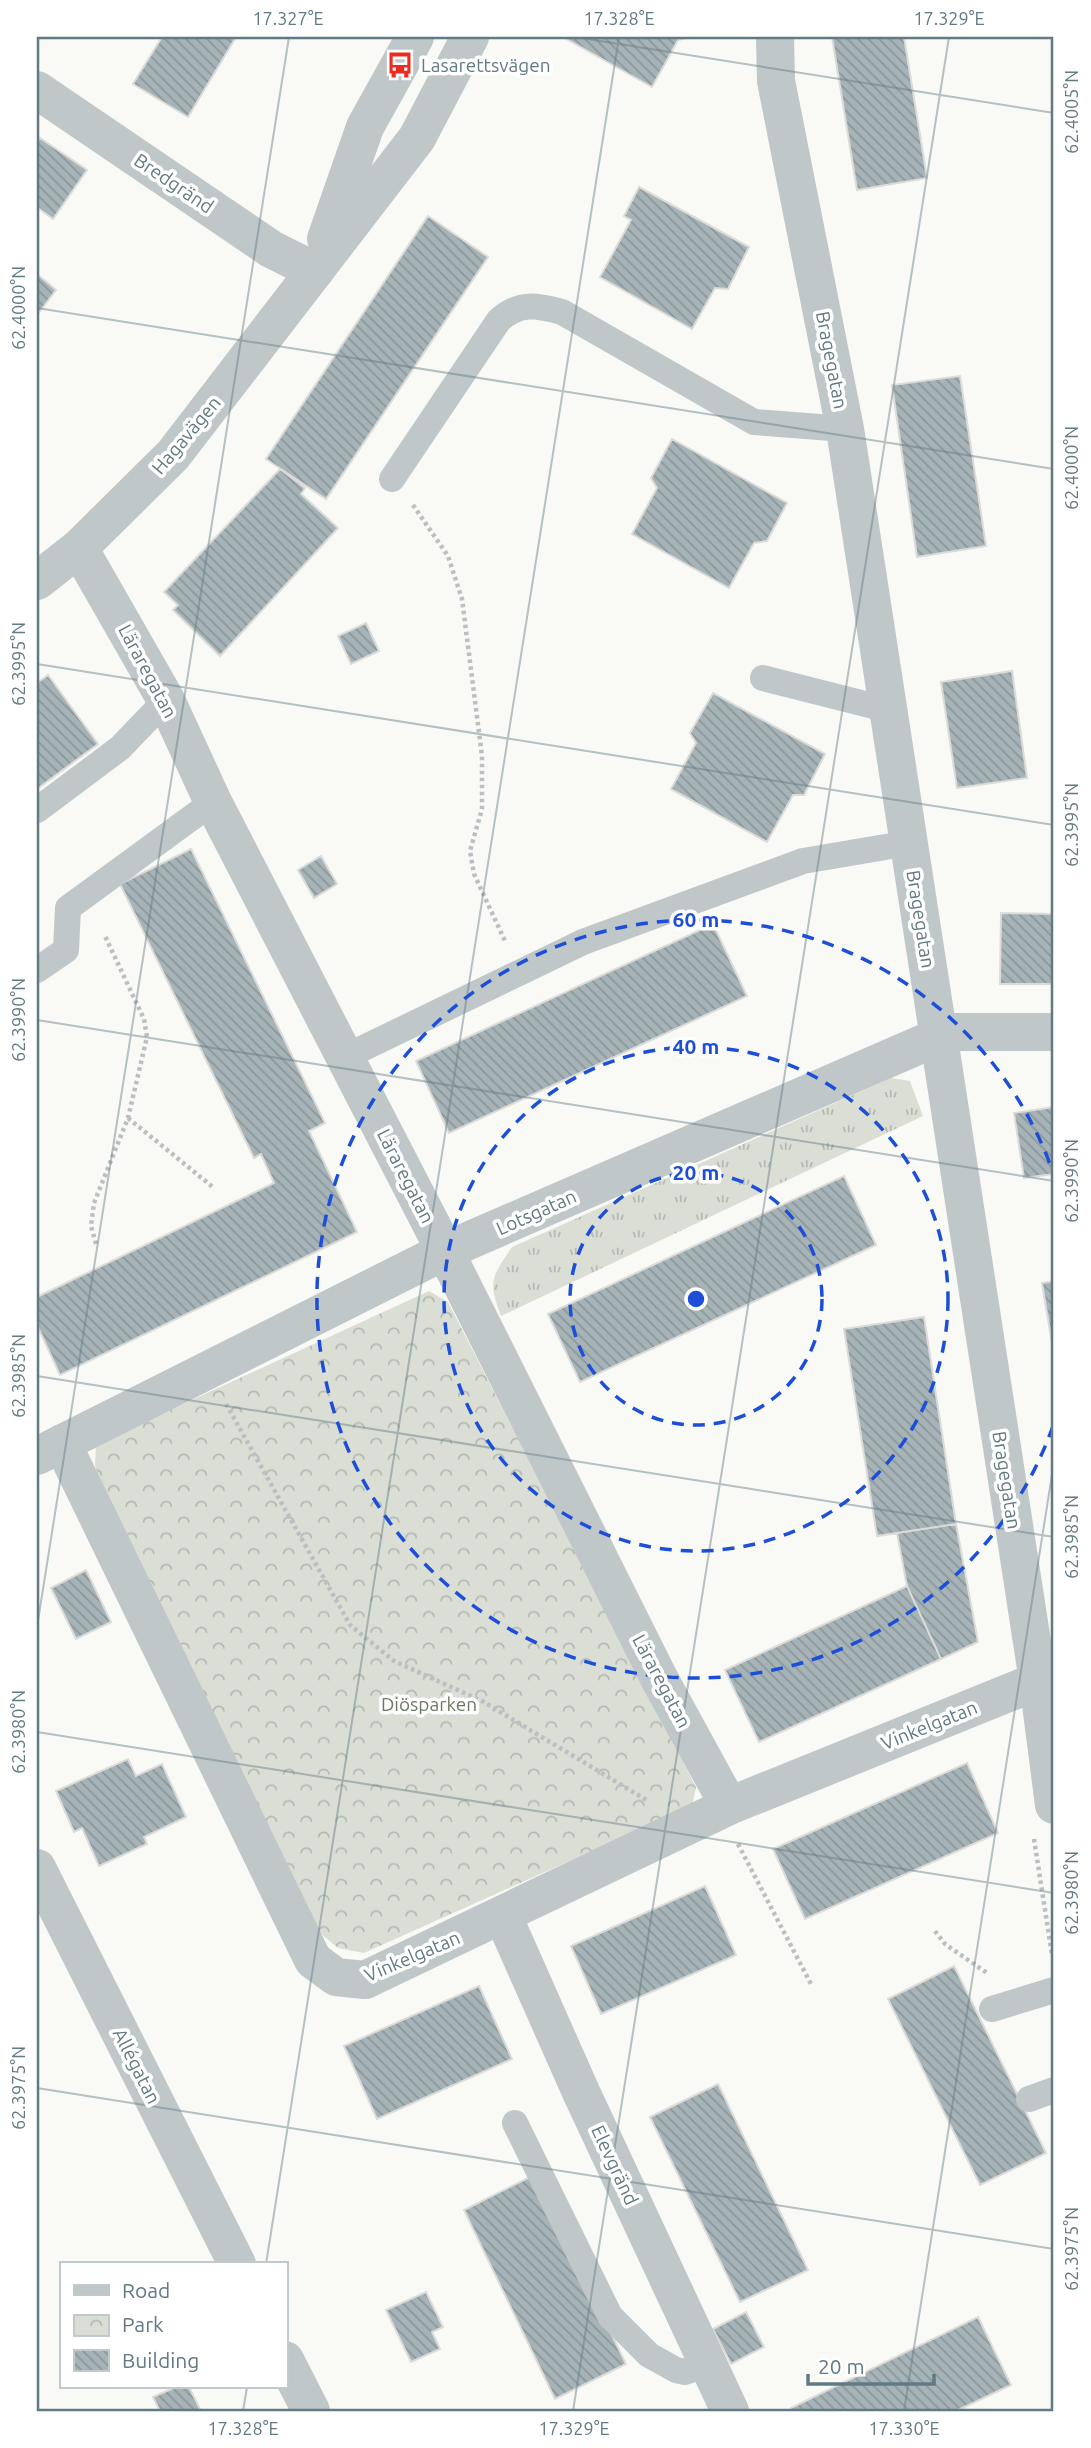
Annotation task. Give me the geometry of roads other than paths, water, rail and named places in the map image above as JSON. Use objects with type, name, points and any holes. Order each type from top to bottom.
[{"type":"street","name":"Hagavägen","points":[[315,271],[365,127],[415,37]]},
{"type":"street","name":"Hagavägen","points":[[37,581],[79,548],[173,455],[417,138],[470,37]]},
{"type":"street","name":"Bragegatan","points":[[775,37],[776,81],[845,429],[1038,1681],[1043,1819]]},
{"type":"street","name":"Bredgränd","points":[[37,90],[271,248],[315,271]]},
{"type":"street","name":"Läraregatan","points":[[79,548],[166,700],[213,802],[445,1251],[732,1823]]},
{"type":"street","name":"Lotsgatan","points":[[50,1450],[445,1251],[939,1037],[953,1032],[1054,1031]]},
{"type":"street","name":"Vinkelgatan","points":[[50,1450],[313,1960],[336,1977],[365,1980],[685,1828],[732,1823],[1038,1681]]},
{"type":"street","name":"Allégatan","points":[[37,1868],[236,2262]]},
{"type":"street","name":"Elevgränd","points":[[503,1916],[581,2092],[730,2411]]},
{"type":"street","points":[[287,2364],[311,2411]]},
{"type":"lane","points":[[392,479],[499,320],[513,307],[541,306],[562,312],[754,422],[845,429]]},
{"type":"lane","points":[[763,678],[888,710]]},
{"type":"lane","points":[[37,810],[120,748],[166,700]]},
{"type":"lane","points":[[37,970],[66,950],[68,908],[213,802]]},
{"type":"lane","points":[[345,1057],[583,942],[803,861],[909,843]]},
{"type":"lane","points":[[992,2009],[1054,1990]]},
{"type":"lane","points":[[1029,2099],[1054,2090]]},
{"type":"lane","points":[[515,2123],[610,2316],[649,2355],[676,2370],[685,2372],[708,2364]]},
{"type":"place","name":"Lasarettsvägen","points":[[400,65]]},
{"type":"park label","name":"Diösparken","points":[[429,1704]]}]
